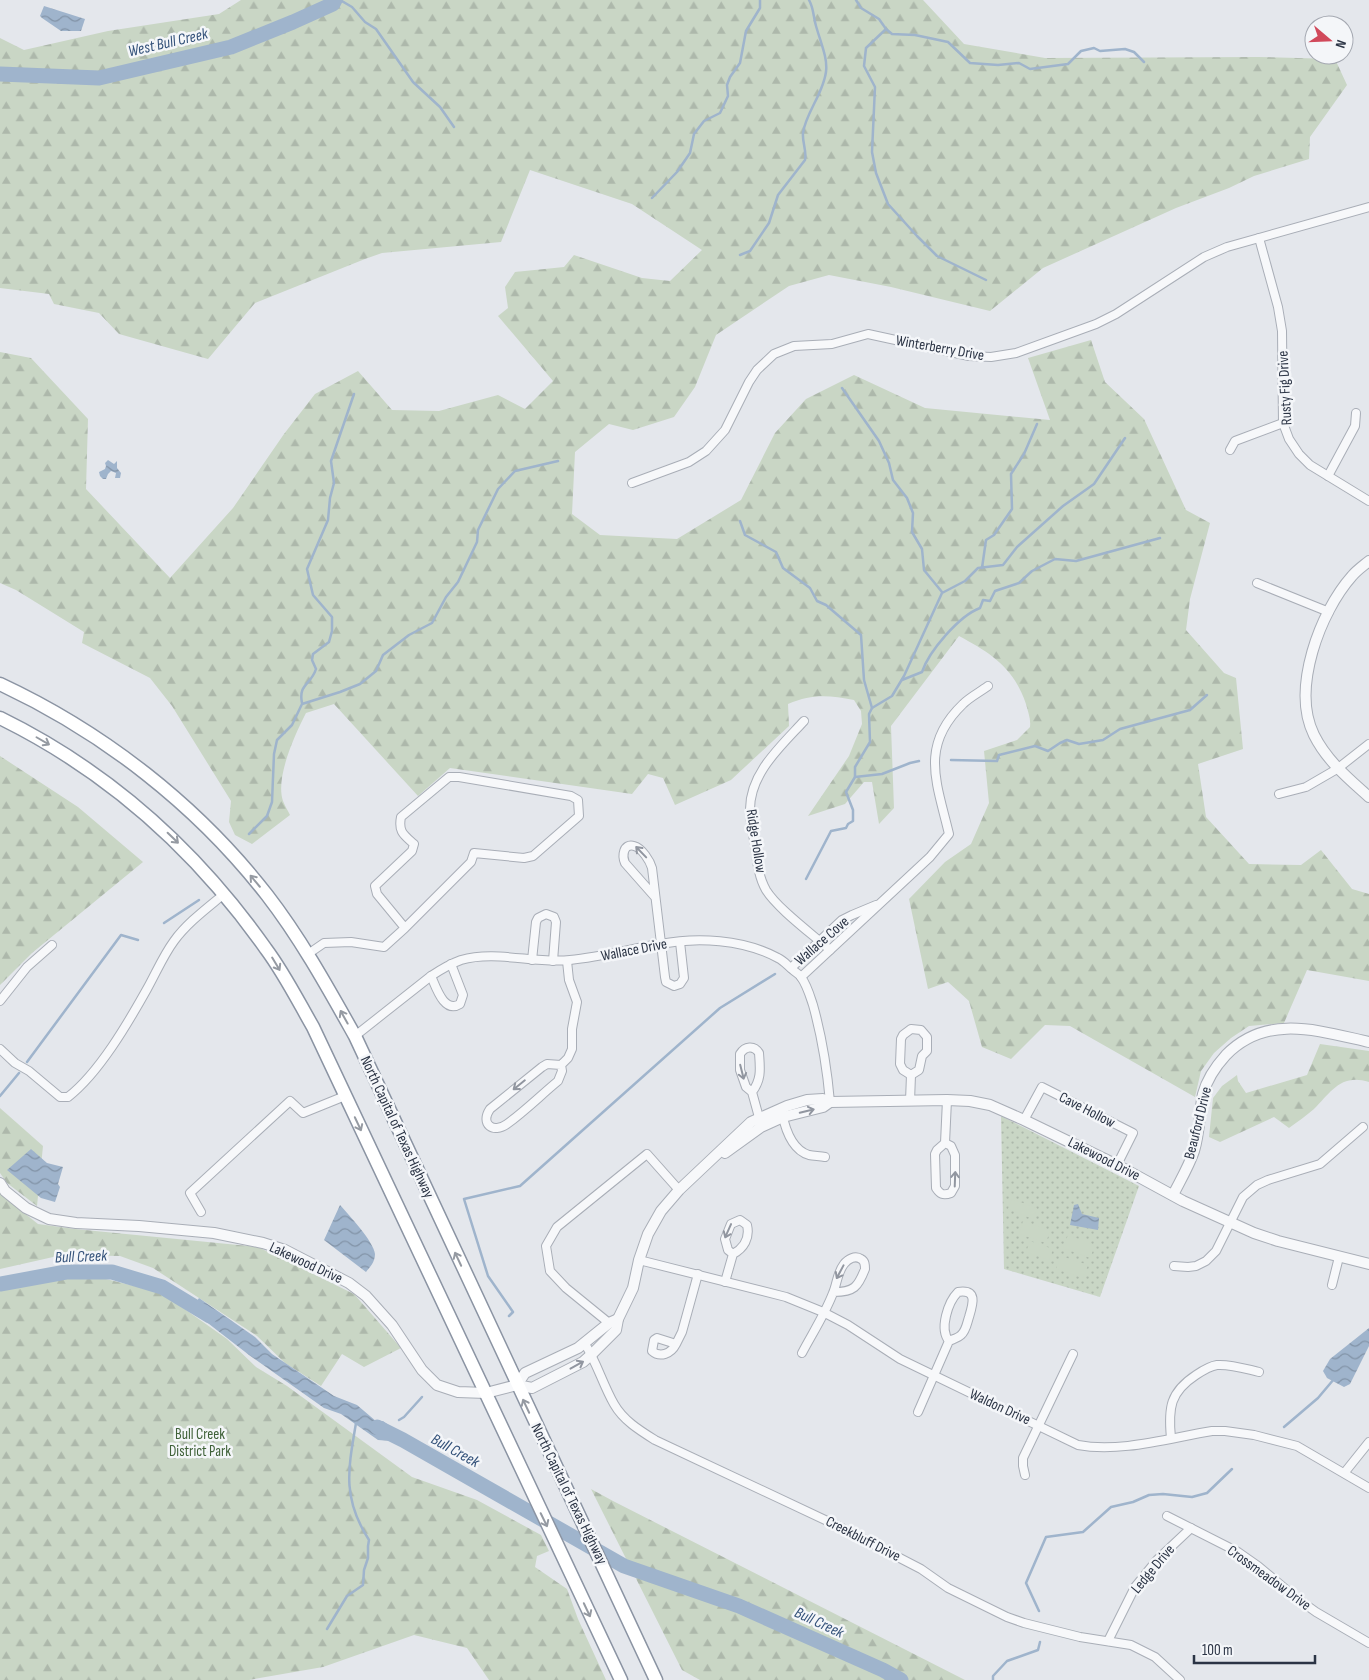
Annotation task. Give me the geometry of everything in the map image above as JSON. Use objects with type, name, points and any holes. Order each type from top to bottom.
[{"type":"highway","name":"North Capital of Texas Highway","points":[[0,684],[22,694],[82,728],[118,752],[165,789],[216,838],[267,895],[308,954],[354,1036],[516,1385],[656,1680]]},
{"type":"highway","points":[[0,718],[64,754],[139,808],[185,850],[224,894],[267,950],[313,1027],[486,1393],[523,1476],[621,1680]]},
{"type":"street","name":"Winterberry Drive","points":[[632,483],[689,462],[706,451],[725,430],[757,370],[774,354],[794,346],[832,344],[868,334],[969,356],[991,357],[1016,353],[1096,324],[1116,314],[1204,257],[1227,246],[1369,208]]},
{"type":"street","name":"Rusty Fig Drive","points":[[1259,238],[1278,307],[1282,331],[1283,423],[1289,439],[1299,454],[1310,465],[1369,501]]},
{"type":"street","points":[[1328,476],[1355,426],[1356,413]]},
{"type":"street","points":[[1230,450],[1235,441],[1283,423]]},
{"type":"street","points":[[1369,561],[1353,574],[1341,590],[1315,641],[1306,676],[1306,706],[1313,733],[1327,757],[1337,769],[1369,797]]},
{"type":"street","points":[[1258,583],[1329,612]]},
{"type":"street","name":"Wallace Cove","points":[[801,977],[930,857],[948,834],[934,771],[935,754],[940,735],[948,721],[964,704],[988,686]]},
{"type":"street","name":"Ridge Hollow","points":[[804,721],[767,762],[757,780],[750,801],[750,812],[759,873],[766,889],[776,902],[830,950]]},
{"type":"street","points":[[1279,794],[1306,788],[1337,769],[1369,744]]},
{"type":"street","points":[[308,954],[324,942],[352,942],[384,947],[405,928],[471,862],[474,853],[524,858],[533,856],[579,816],[578,800],[571,796],[459,777],[449,777],[402,817],[400,826],[402,834],[414,844],[412,851],[375,886],[377,894],[405,928]]},
{"type":"street","points":[[655,897],[622,858],[623,853],[630,845],[637,847],[651,863],[665,977],[666,982],[674,986],[680,984],[684,978],[680,942]]},
{"type":"street","points":[[0,1049],[15,1063],[29,1071],[60,1097],[68,1097],[77,1090],[104,1058],[147,989],[172,944],[184,928],[224,894]]},
{"type":"street","name":"Wallace Cove","points":[[791,968],[842,920],[880,904]]},
{"type":"street","points":[[532,960],[536,922],[538,918],[546,914],[554,917],[556,922],[553,961]]},
{"type":"street","name":"Wallace Drive","points":[[354,1036],[431,976],[462,960],[481,957],[567,961],[612,955],[660,944],[723,942],[762,951],[780,958],[801,977],[809,994],[825,1054],[830,1102]]},
{"type":"street","points":[[0,1001],[28,967],[52,945]]},
{"type":"street","points":[[561,1065],[562,1071],[558,1081],[506,1125],[495,1128],[490,1126],[486,1121],[486,1114],[490,1109],[542,1067],[547,1064],[561,1065],[568,1058],[572,1049],[572,1029],[577,1002],[569,980],[567,961]]},
{"type":"street","points":[[431,976],[443,1002],[451,1006],[460,1004],[463,994],[451,964]]},
{"type":"street","name":"Beauford Drive","points":[[1173,1195],[1194,1150],[1203,1094],[1208,1080],[1218,1063],[1234,1048],[1252,1036],[1271,1030],[1296,1028],[1369,1042]]},
{"type":"street","points":[[918,1029],[926,1034],[926,1051],[922,1056],[919,1070],[911,1075],[903,1070],[900,1064],[901,1039],[908,1030],[918,1029]]},
{"type":"street","points":[[752,1092],[760,1077],[759,1053],[754,1048],[747,1048],[740,1054],[740,1070],[746,1087],[752,1092],[760,1123]]},
{"type":"street","points":[[910,1101],[911,1075]]},
{"type":"street","name":"Cave Hollow","points":[[1024,1120],[1042,1087],[1133,1133],[1117,1165]]},
{"type":"street","points":[[201,1212],[190,1193],[290,1101],[303,1112],[345,1096]]},
{"type":"street","name":"Lakewood Drive","points":[[516,1385],[525,1373],[586,1344],[613,1321],[633,1288],[639,1260],[652,1226],[661,1211],[679,1190],[751,1122],[760,1123],[807,1100],[822,1099],[830,1102],[947,1100],[970,1101],[990,1105],[1231,1222],[1270,1238],[1369,1264]]},
{"type":"street","points":[[946,1142],[935,1154],[936,1188],[939,1192],[947,1195],[951,1193],[955,1186],[955,1154],[946,1142],[947,1100]]},
{"type":"street","points":[[782,1113],[788,1133],[797,1147],[808,1155],[825,1157]]},
{"type":"street","points":[[1174,1266],[1196,1266],[1206,1261],[1216,1250],[1243,1197],[1257,1185],[1320,1164],[1363,1127]]},
{"type":"street","points":[[613,1321],[566,1288],[550,1271],[546,1246],[557,1227],[647,1154],[679,1190]]},
{"type":"street","name":"Lakewood Drive","points":[[0,1183],[5,1191],[26,1208],[49,1219],[76,1223],[139,1226],[214,1233],[263,1243],[285,1250],[349,1284],[366,1296],[392,1326],[422,1370],[437,1385],[458,1392],[486,1393],[516,1385],[532,1388],[583,1362],[616,1330],[613,1321]]},
{"type":"street","points":[[725,1282],[733,1254]]},
{"type":"street","points":[[1332,1285],[1339,1257]]},
{"type":"street","points":[[802,1353],[834,1292],[836,1280],[843,1265],[848,1260],[860,1258],[865,1269],[857,1286],[846,1292],[834,1292]]},
{"type":"street","name":"Waldon Drive","points":[[639,1260],[786,1297],[823,1312],[848,1325],[900,1359],[1078,1445],[1093,1448],[1116,1448],[1225,1431],[1254,1435],[1297,1446],[1369,1488]]},
{"type":"street","points":[[676,1344],[682,1332],[698,1274]]},
{"type":"street","points":[[918,1412],[949,1341],[962,1335],[966,1328],[974,1302],[968,1292],[958,1292],[954,1296],[944,1325],[945,1336],[949,1341]]},
{"type":"street","name":"Creekbluff Drive","points":[[586,1344],[614,1405],[624,1418],[655,1440],[870,1542],[921,1568],[948,1588],[1007,1617],[1080,1637],[1108,1641],[1145,1651],[1165,1665],[1180,1680]]},
{"type":"street","points":[[1025,1475],[1023,1458],[1073,1354]]},
{"type":"street","points":[[1171,1438],[1169,1418],[1171,1404],[1177,1391],[1187,1382],[1201,1372],[1216,1365],[1240,1367],[1259,1372]]},
{"type":"street","points":[[1344,1472],[1369,1442]]},
{"type":"street","name":"Crossmeadow Drive","points":[[1167,1516],[1238,1552],[1302,1602],[1369,1643]]},
{"type":"street","name":"Ledge Drive","points":[[1108,1641],[1135,1587],[1157,1560],[1191,1528]]},
{"type":"green space","points":[[241,0],[923,0],[964,44],[1045,58],[1258,57],[1304,58],[1304,65],[1338,65],[1347,85],[1310,137],[1309,159],[1254,176],[1229,188],[1176,208],[1043,268],[990,311],[891,287],[829,275],[789,286],[716,335],[695,387],[674,417],[633,430],[609,424],[575,452],[572,514],[600,535],[677,539],[741,500],[775,433],[806,399],[854,375],[925,408],[1050,420],[1028,358],[1091,340],[1105,382],[1144,419],[1186,510],[1210,523],[1190,599],[1186,630],[1224,673],[1236,678],[1243,749],[1198,764],[1206,817],[1249,864],[1301,865],[1321,850],[1352,889],[1369,894],[1369,981],[1307,970],[1284,1023],[1249,1026],[1231,1038],[1214,1053],[1201,1071],[1195,1097],[1070,1026],[1045,1025],[1011,1059],[982,1047],[969,1001],[948,982],[928,989],[909,899],[945,862],[971,844],[989,803],[984,751],[1017,740],[1030,727],[1030,721],[1021,691],[1008,671],[991,655],[959,636],[891,726],[894,808],[879,824],[872,782],[864,782],[845,804],[808,816],[849,756],[862,724],[861,711],[854,700],[820,696],[805,698],[788,704],[789,726],[731,780],[675,805],[663,778],[648,774],[632,794],[450,768],[418,796],[334,704],[306,713],[287,756],[281,791],[283,801],[290,815],[252,844],[235,835],[229,822],[231,801],[172,706],[150,678],[82,643],[84,632],[16,590],[0,583],[0,352],[31,358],[88,419],[86,489],[170,578],[233,508],[284,434],[315,394],[358,371],[392,410],[439,411],[498,395],[525,409],[553,381],[498,316],[508,308],[505,287],[515,272],[564,267],[574,255],[642,278],[670,281],[702,250],[632,204],[530,170],[501,242],[382,253],[365,259],[255,303],[208,359],[119,334],[99,313],[54,304],[49,294],[0,288],[0,38],[24,50],[108,31],[219,14]]},
{"type":"green space","points":[[0,756],[78,807],[143,862],[32,953],[0,985]]},
{"type":"green space","points":[[1320,1044],[1369,1051],[1369,1082],[1351,1080],[1337,1086],[1314,1109],[1289,1128],[1274,1117],[1220,1142],[1209,1137],[1213,1098],[1222,1086],[1237,1075],[1238,1081],[1246,1093],[1307,1075]]},
{"type":"green space","points":[[0,1108],[43,1146],[37,1206],[7,1183],[0,1173]]},
{"type":"green space","points":[[1001,1116],[1139,1186],[1100,1297],[1004,1269]]},
{"type":"green space","points":[[0,1190],[8,1200],[38,1224],[258,1247],[354,1294],[401,1348],[364,1367],[342,1354],[321,1386],[285,1363],[257,1336],[153,1268],[120,1256],[62,1255],[0,1269]]},
{"type":"green space","points":[[1012,1199],[1037,1208],[1033,1219],[1008,1209]]},
{"type":"green space","points":[[1023,1221],[1050,1230],[1046,1243],[1019,1234]]},
{"type":"green space","points":[[1068,1235],[1095,1245],[1090,1258],[1063,1248]]},
{"type":"green space","points":[[1030,1241],[1053,1249],[1049,1260],[1026,1252]]},
{"type":"green space","points":[[1061,1256],[1088,1265],[1083,1278],[1056,1269]]},
{"type":"green space","name":"Bull Creek District Park","points":[[66,1277],[102,1278],[162,1293],[227,1339],[256,1367],[287,1386],[412,1477],[477,1500],[541,1535],[549,1551],[537,1556],[535,1567],[567,1589],[578,1619],[606,1680],[489,1680],[467,1648],[414,1635],[323,1667],[249,1680],[0,1680],[0,1289]]},
{"type":"green space","points":[[591,1489],[965,1680],[700,1680],[682,1670]]},
{"type":"water","points":[[44,6],[85,19],[81,31],[61,31],[40,16]]},
{"type":"water","points":[[108,460],[114,464],[117,461],[117,468],[121,473],[120,478],[115,478],[116,473],[111,471],[106,479],[100,476],[99,472],[105,469],[105,463]]},
{"type":"water","points":[[31,1149],[47,1163],[63,1167],[58,1184],[60,1187],[55,1202],[41,1198],[7,1170]]},
{"type":"water","points":[[1078,1204],[1082,1214],[1099,1218],[1098,1230],[1070,1225],[1074,1205]]},
{"type":"water","points":[[340,1205],[374,1249],[374,1259],[366,1272],[324,1240]]},
{"type":"water","points":[[199,1298],[255,1337],[272,1354],[334,1396],[357,1405],[377,1422],[383,1421],[398,1432],[391,1441],[378,1440],[341,1414],[324,1408],[249,1355],[191,1310]]},
{"type":"water","points":[[1369,1328],[1369,1346],[1350,1384],[1344,1387],[1327,1378],[1323,1371],[1330,1359]]},
{"type":"waterway","name":"West Bull Creek","points":[[0,74],[99,78],[231,47],[333,4],[335,0]]},
{"type":"waterway","points":[[340,0],[352,7],[365,22],[376,29],[413,82],[440,107],[454,127]]},
{"type":"waterway","points":[[652,198],[677,172],[690,153],[694,134],[704,121],[720,113],[728,96],[727,85],[730,77],[740,63],[746,31],[760,8],[760,0]]},
{"type":"waterway","points":[[740,255],[750,251],[769,223],[778,195],[805,160],[804,129],[826,73],[825,57],[809,0]]},
{"type":"waterway","points":[[856,0],[861,8],[879,19],[892,34],[915,35],[948,42],[970,63],[998,65],[1019,63],[1030,69],[1068,64],[1081,51],[1094,48],[1100,51],[1125,49],[1134,52],[1144,62]]},
{"type":"waterway","points":[[886,29],[866,48],[864,66],[875,87],[872,152],[876,173],[888,204],[937,256],[986,280]]},
{"type":"waterway","points":[[842,388],[879,441],[889,463],[893,480],[907,498],[913,513],[912,532],[922,549],[924,570],[942,592]]},
{"type":"waterway","points":[[302,703],[303,688],[316,669],[312,660],[313,654],[329,642],[332,631],[332,617],[313,595],[307,569],[328,520],[330,498],[334,483],[331,461],[354,394]]},
{"type":"waterway","points":[[982,568],[986,540],[994,535],[1012,509],[1011,474],[1024,454],[1037,424]]},
{"type":"waterway","points":[[806,879],[831,831],[846,828],[853,821],[853,810],[846,792],[855,777],[855,767],[870,742],[869,714],[872,708],[892,696],[904,676],[942,593],[965,581],[978,568],[1003,565],[1017,547],[1063,506],[1094,484],[1125,438]]},
{"type":"waterway","points":[[249,834],[267,816],[272,802],[274,754],[277,740],[292,725],[302,704],[360,684],[376,671],[383,655],[409,635],[432,623],[446,597],[458,582],[477,542],[478,530],[498,489],[515,471],[558,461]]},
{"type":"waterway","points":[[740,521],[745,535],[776,552],[783,568],[810,588],[817,601],[826,605],[861,635],[864,680],[872,708]]},
{"type":"waterway","points":[[902,680],[922,672],[931,654],[954,626],[980,608],[983,600],[990,601],[995,591],[1019,583],[1032,571],[1055,559],[1076,561],[1160,538]]},
{"type":"waterway","points":[[951,760],[997,761],[999,755],[1035,746],[1048,751],[1067,740],[1079,744],[1103,740],[1120,729],[1190,710],[1207,695]]},
{"type":"waterway","points":[[855,777],[882,774],[919,761]]},
{"type":"waterway","points":[[164,923],[199,900]]},
{"type":"waterway","points":[[27,1062],[121,935],[138,940]]},
{"type":"waterway","points":[[509,1316],[513,1312],[488,1276],[464,1199],[520,1186],[720,1008],[775,974]]},
{"type":"waterway","points":[[0,1096],[19,1073]]},
{"type":"waterway","name":"Bull Creek","points":[[0,1284],[66,1272],[112,1272],[162,1287],[210,1316]]},
{"type":"waterway","points":[[1284,1427],[1318,1398],[1334,1379]]},
{"type":"waterway","points":[[399,1420],[422,1397]]},
{"type":"waterway","points":[[327,1629],[347,1596],[363,1585],[364,1570],[368,1558],[369,1540],[354,1511],[349,1483],[349,1470],[356,1423]]},
{"type":"waterway","name":"Bull Creek","points":[[377,1427],[624,1566],[739,1606],[883,1670],[901,1680]]},
{"type":"waterway","points":[[1039,1611],[1026,1583],[1046,1537],[1083,1532],[1111,1507],[1133,1502],[1149,1495],[1163,1494],[1192,1497],[1207,1493],[1232,1469]]},
{"type":"waterway","points":[[993,1680],[993,1676],[1007,1661],[1038,1650],[1040,1642]]}]
